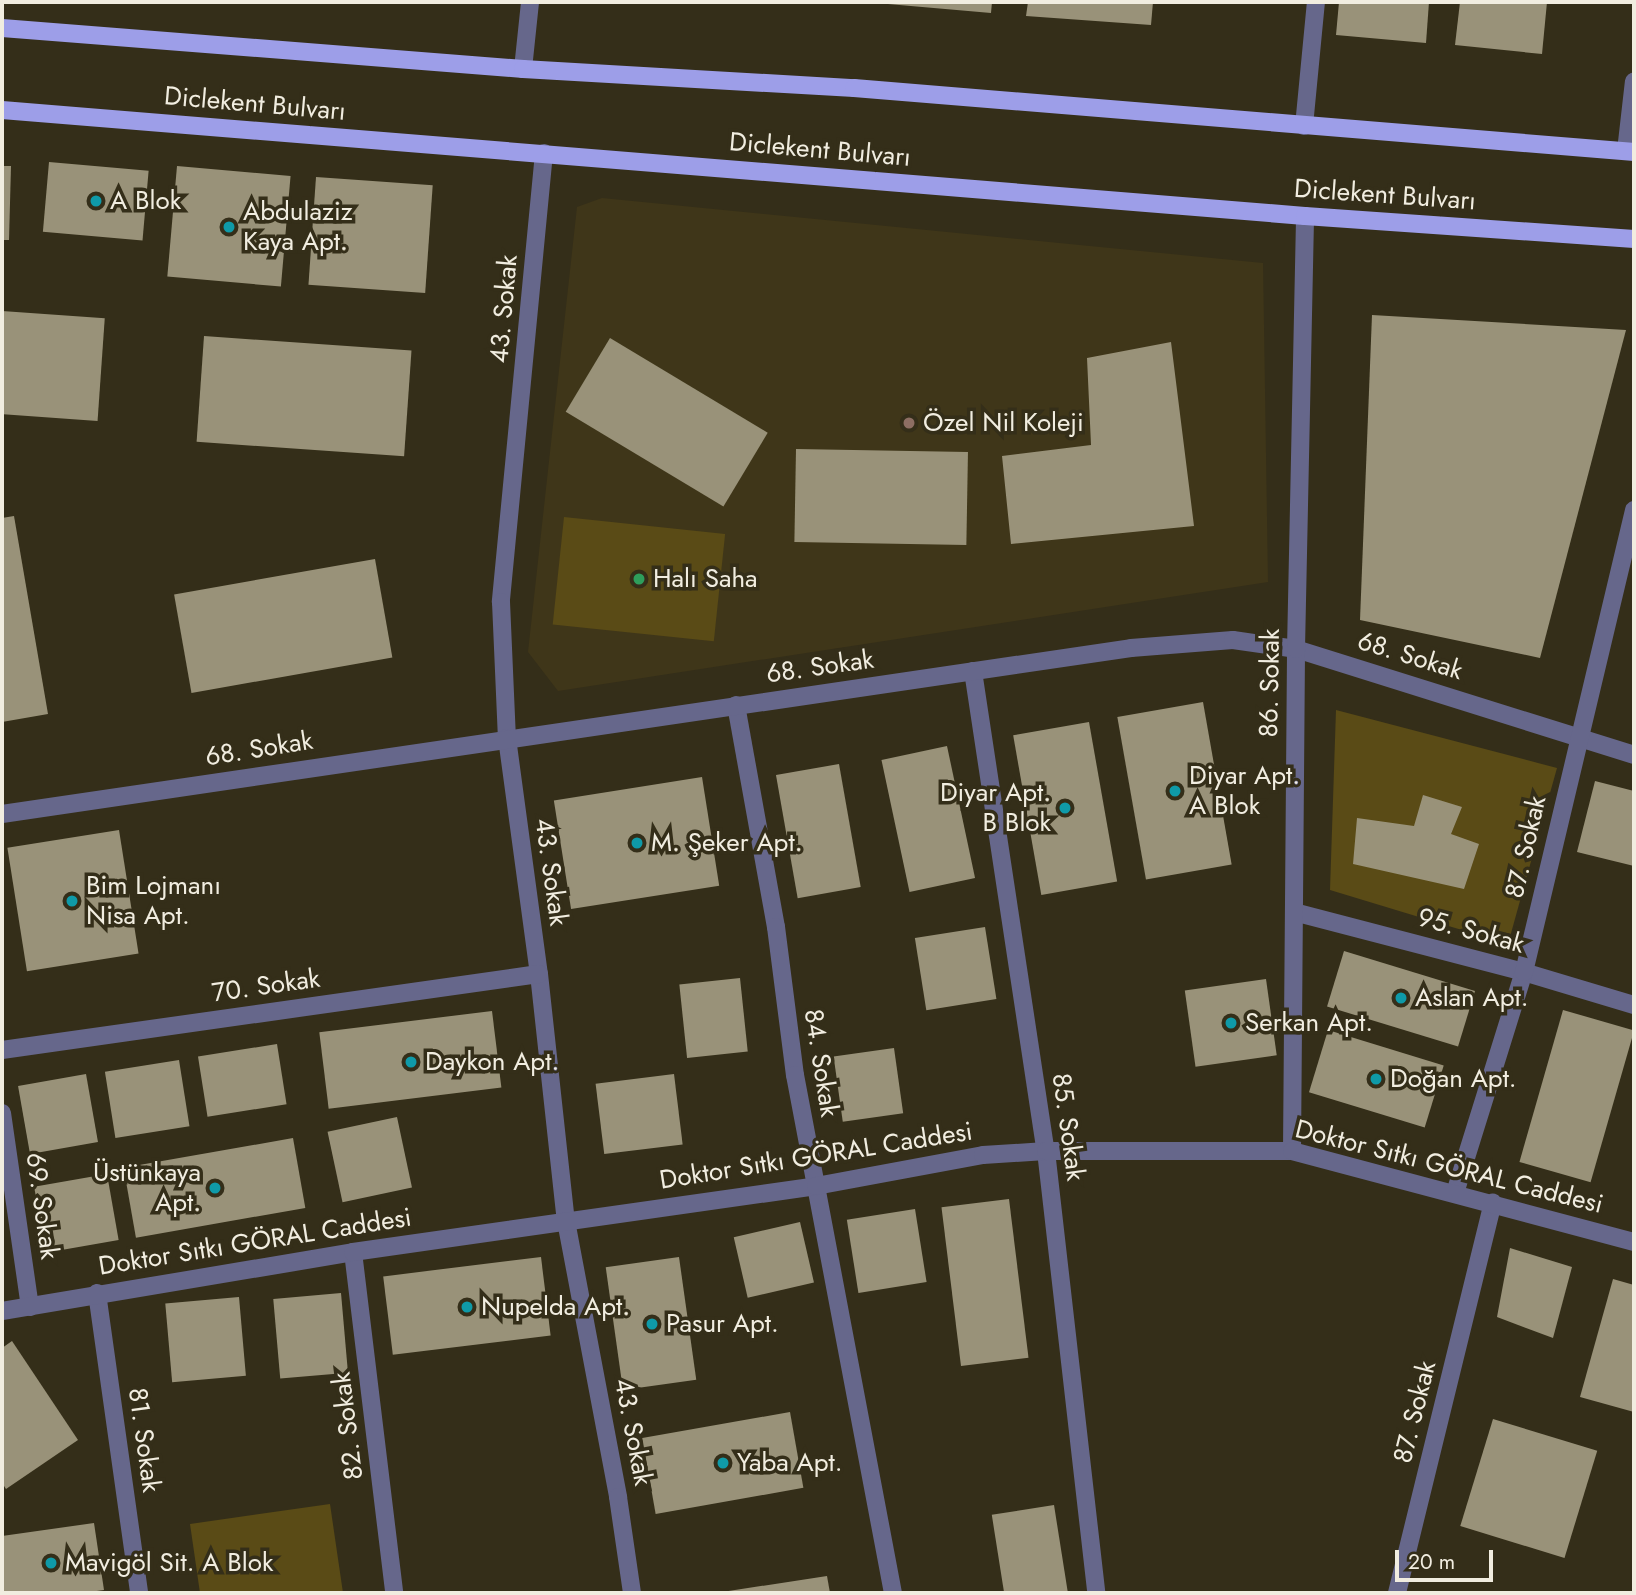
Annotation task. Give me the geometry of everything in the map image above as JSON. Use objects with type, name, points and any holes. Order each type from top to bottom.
[{"type":"main road","name":"Diclekent Bulvarı","points":[[2,28],[523,69],[855,88],[1630,152]]},
{"type":"main road","name":"Diclekent Bulvarı","points":[[2,110],[1305,216],[1634,239]]},
{"type":"street","points":[[523,69],[530,2]]},
{"type":"street","points":[[1304,126],[1316,2]]},
{"type":"street","points":[[1630,152],[1634,81]]},
{"type":"street","name":"43. Sokak","points":[[544,153],[501,602],[507,738],[539,974],[566,1221],[618,1497],[632,1593]]},
{"type":"street","name":"86. Sokak","points":[[1292,1151],[1296,649],[1305,216]]},
{"type":"street","name":"87. Sokak","points":[[1455,1193],[1524,972],[1634,510]]},
{"type":"street","name":"68. Sokak","points":[[2,814],[1132,648],[1233,640],[1296,649],[1634,755]]},
{"type":"street","name":"85. Sokak","points":[[973,671],[1046,1151],[1096,1593]]},
{"type":"street","name":"84. Sokak","points":[[736,705],[776,927],[794,1075],[893,1593]]},
{"type":"street","name":"95. Sokak","points":[[1294,912],[1524,972],[1634,1005]]},
{"type":"street","name":"70. Sokak","points":[[2,1050],[539,974]]},
{"type":"street","name":"69. Sokak","points":[[2,1113],[30,1307]]},
{"type":"street","name":"Doktor Sıtkı GÖRAL Caddesi","points":[[2,1311],[353,1252],[816,1186],[983,1155],[1046,1151],[1292,1151],[1634,1242]]},
{"type":"street","name":"87. Sokak","points":[[1397,1593],[1493,1203]]},
{"type":"street","name":"82. Sokak","points":[[353,1252],[394,1593]]},
{"type":"street","name":"81. Sokak","points":[[97,1293],[139,1593]]},
{"type":"shaded area","name":"Özel Nil Koleji","points":[[602,198],[1263,263],[1268,582],[558,691],[528,652],[577,207]]},
{"type":"shaded area","name":"Halı Saha","points":[[564,517],[725,534],[714,641],[553,624]]},
{"type":"shaded area","points":[[1336,710],[1557,768],[1508,944],[1330,890]]},
{"type":"shaded area","points":[[330,1504],[343,1593],[200,1593],[190,1524]]},
{"type":"building","points":[[865,2],[992,2],[991,13]]},
{"type":"building","points":[[1028,2],[1153,2],[1151,25],[1026,16]]},
{"type":"building","points":[[1339,2],[1429,2],[1426,43],[1336,35]]},
{"type":"building","points":[[1460,2],[1547,2],[1542,54],[1455,45]]},
{"type":"building","name":"A Blok","points":[[49,162],[149,171],[143,240],[43,232]]},
{"type":"building","points":[[2,166],[11,166],[9,240],[2,240]]},
{"type":"building","name":"Abdulaziz Kaya Apt.","points":[[177,166],[291,176],[281,287],[167,277]]},
{"type":"building","points":[[316,177],[433,185],[425,293],[308,285]]},
{"type":"building","points":[[2,311],[105,318],[98,421],[2,414]]},
{"type":"building","points":[[1372,315],[1626,330],[1540,658],[1360,620]]},
{"type":"building","points":[[204,336],[411,351],[404,456],[197,442]]},
{"type":"building","points":[[610,338],[768,433],[723,506],[566,412]]},
{"type":"building","points":[[1171,342],[1194,526],[1011,544],[1002,456],[1091,445],[1087,358]]},
{"type":"building","points":[[796,449],[968,452],[966,545],[794,542]]},
{"type":"building","points":[[14,516],[48,714],[2,722],[2,518]]},
{"type":"building","points":[[375,559],[392,657],[191,693],[174,594]]},
{"type":"building","name":"Diyar Apt. A Blok","points":[[1203,702],[1232,864],[1146,880],[1117,717]]},
{"type":"building","name":"Diyar Apt. B Blok","points":[[1089,722],[1117,882],[1041,895],[1013,735]]},
{"type":"building","points":[[947,746],[975,878],[910,892],[881,760]]},
{"type":"building","points":[[839,764],[861,887],[798,898],[776,775]]},
{"type":"building","name":"M. Şeker Apt.","points":[[702,777],[719,886],[571,909],[554,800]]},
{"type":"building","points":[[1595,781],[1634,791],[1634,866],[1577,852]]},
{"type":"building","points":[[1423,795],[1462,807],[1451,834],[1479,844],[1464,889],[1353,864],[1357,818],[1414,826]]},
{"type":"building","name":"Bim Lojmanı Nisa Apt.","points":[[119,830],[139,953],[27,971],[7,848]]},
{"type":"building","points":[[985,927],[996,999],[926,1010],[915,938]]},
{"type":"building","name":"Aslan Apt.","points":[[1344,951],[1475,991],[1458,1047],[1327,1006]]},
{"type":"building","points":[[740,978],[748,1052],[687,1058],[679,984]]},
{"type":"building","name":"Serkan Apt.","points":[[1266,979],[1277,1055],[1196,1067],[1185,990]]},
{"type":"building","points":[[1563,1010],[1634,1030],[1591,1182],[1519,1162]]},
{"type":"building","name":"Daykon Apt.","points":[[492,1011],[501,1087],[329,1109],[319,1032]]},
{"type":"building","name":"Doğan Apt.","points":[[1328,1030],[1444,1065],[1425,1128],[1309,1092]]},
{"type":"building","points":[[277,1044],[287,1104],[208,1117],[198,1057]]},
{"type":"building","points":[[894,1048],[903,1113],[843,1122],[834,1056]]},
{"type":"building","points":[[179,1060],[189,1126],[115,1138],[105,1072]]},
{"type":"building","points":[[86,1074],[98,1142],[30,1154],[18,1086]]},
{"type":"building","points":[[674,1074],[683,1144],[604,1154],[596,1084]]},
{"type":"building","points":[[397,1117],[412,1187],[343,1202],[328,1132]]},
{"type":"building","name":"Üstünkaya Apt.","points":[[293,1138],[305,1208],[136,1238],[124,1168]]},
{"type":"building","points":[[107,1174],[119,1240],[46,1253],[34,1187]]},
{"type":"building","points":[[1009,1199],[1028,1358],[961,1366],[942,1207]]},
{"type":"building","points":[[915,1209],[927,1282],[858,1293],[847,1220]]},
{"type":"building","points":[[800,1222],[814,1282],[748,1298],[734,1237]]},
{"type":"building","points":[[1510,1248],[1572,1267],[1553,1338],[1497,1317]]},
{"type":"building","name":"Nupelda Apt.","points":[[541,1257],[551,1335],[393,1355],[383,1276]]},
{"type":"building","name":"Pasur Apt.","points":[[679,1257],[696,1380],[623,1390],[606,1267]]},
{"type":"building","points":[[1613,1279],[1634,1285],[1634,1412],[1580,1397]]},
{"type":"building","points":[[341,1293],[348,1373],[280,1379],[273,1299]]},
{"type":"building","points":[[239,1297],[246,1376],[172,1382],[165,1303]]},
{"type":"building","points":[[12,1341],[78,1440],[6,1489],[2,1483],[2,1348]]},
{"type":"building","name":"Yaba Apt.","points":[[790,1412],[803,1488],[656,1514],[642,1438]]},
{"type":"building","points":[[1493,1419],[1597,1451],[1564,1558],[1460,1526]]},
{"type":"building","points":[[1054,1505],[1068,1593],[1004,1593],[992,1515]]},
{"type":"building","name":"Mavigöl Sit. A Blok","points":[[94,1523],[104,1590],[82,1593],[2,1593],[2,1536]]},
{"type":"building","points":[[827,1576],[830,1593],[722,1593],[722,1592]]},
{"type":"place","name":"A Blok","points":[[96,201]]},
{"type":"place","name":"Abdulaziz Kaya Apt.","points":[[229,227]]},
{"type":"place","name":"Özel Nil Koleji","points":[[909,423]]},
{"type":"place","name":"Halı Saha","points":[[639,579]]},
{"type":"place","name":"Diyar Apt. A Blok","points":[[1175,791]]},
{"type":"place","name":"Diyar Apt. B Blok","points":[[1065,808]]},
{"type":"place","name":"M. Şeker Apt.","points":[[637,843]]},
{"type":"place","name":"Bim Lojmanı Nisa Apt.","points":[[72,901]]},
{"type":"place","name":"Aslan Apt.","points":[[1401,998]]},
{"type":"place","name":"Serkan Apt.","points":[[1231,1023]]},
{"type":"place","name":"Daykon Apt.","points":[[411,1062]]},
{"type":"place","name":"Doğan Apt.","points":[[1376,1079]]},
{"type":"place","name":"Üstünkaya Apt.","points":[[215,1188]]},
{"type":"place","name":"Nupelda Apt.","points":[[467,1307]]},
{"type":"place","name":"Pasur Apt.","points":[[652,1324]]},
{"type":"place","name":"Yaba Apt.","points":[[723,1463]]},
{"type":"place","name":"Mavigöl Sit. A Blok","points":[[51,1563]]}]
